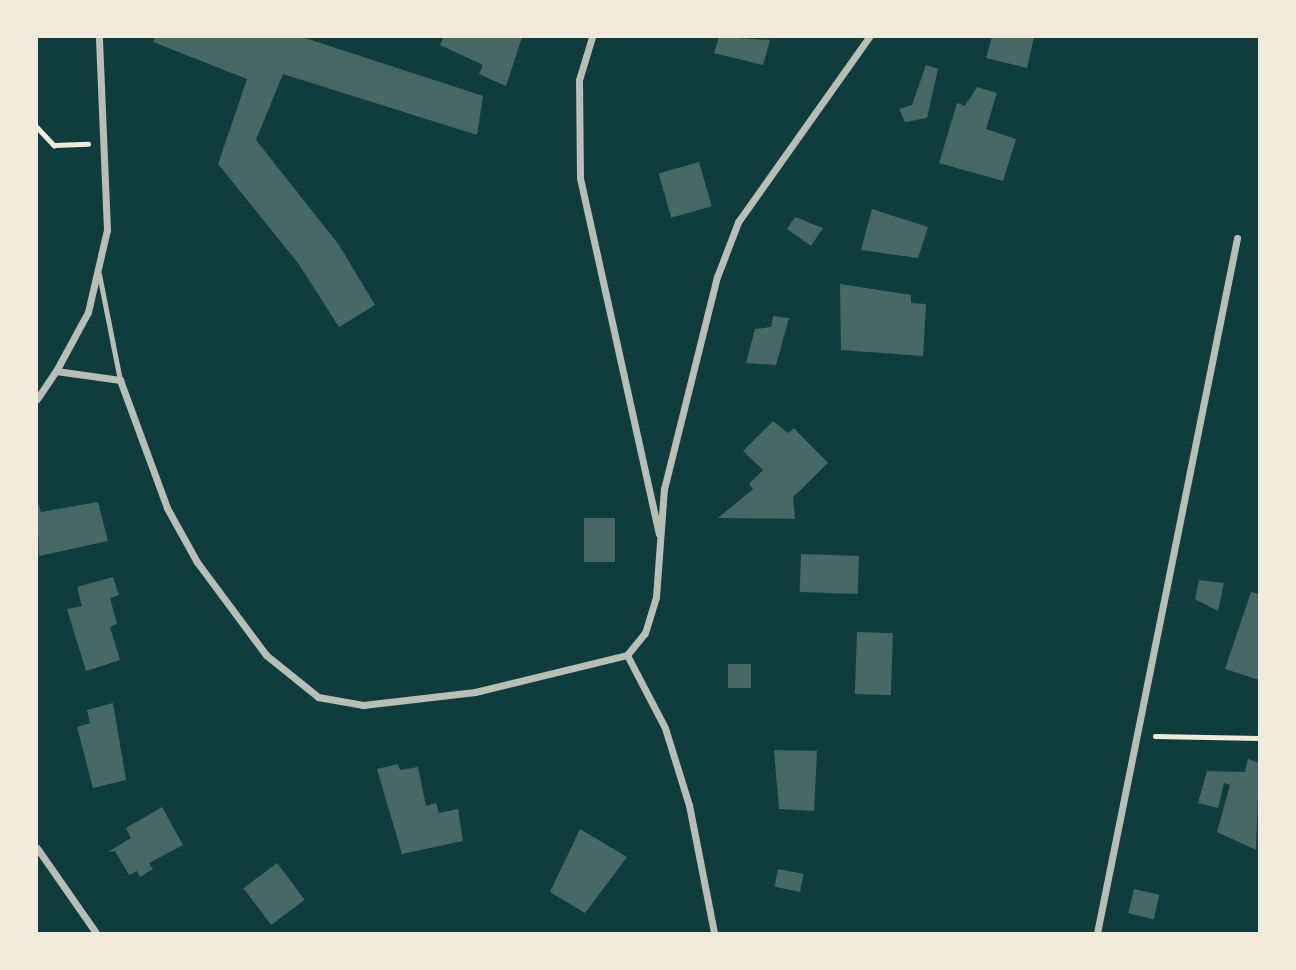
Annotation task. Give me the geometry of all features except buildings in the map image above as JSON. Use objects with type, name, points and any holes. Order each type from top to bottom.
[{"type":"street","points":[[37,399],[56,371],[99,274],[107,230],[99,37]]},
{"type":"street","points":[[592,37],[579,80],[580,178],[660,538]]},
{"type":"street","points":[[56,371],[120,380],[167,508],[197,562],[266,655],[318,697],[363,705],[475,692],[592,668],[627,655],[645,633],[656,597],[664,489],[717,277],[738,222],[869,37]]},
{"type":"street","points":[[1097,933],[1140,736],[1237,237]]},
{"type":"street","points":[[627,655],[665,729],[689,805],[714,933]]},
{"type":"street","points":[[37,848],[96,933]]},
{"type":"lane","points":[[99,274],[120,380]]},
{"type":"path","points":[[37,127],[54,145],[104,144]]},
{"type":"path","points":[[1140,736],[1259,738]]}]
